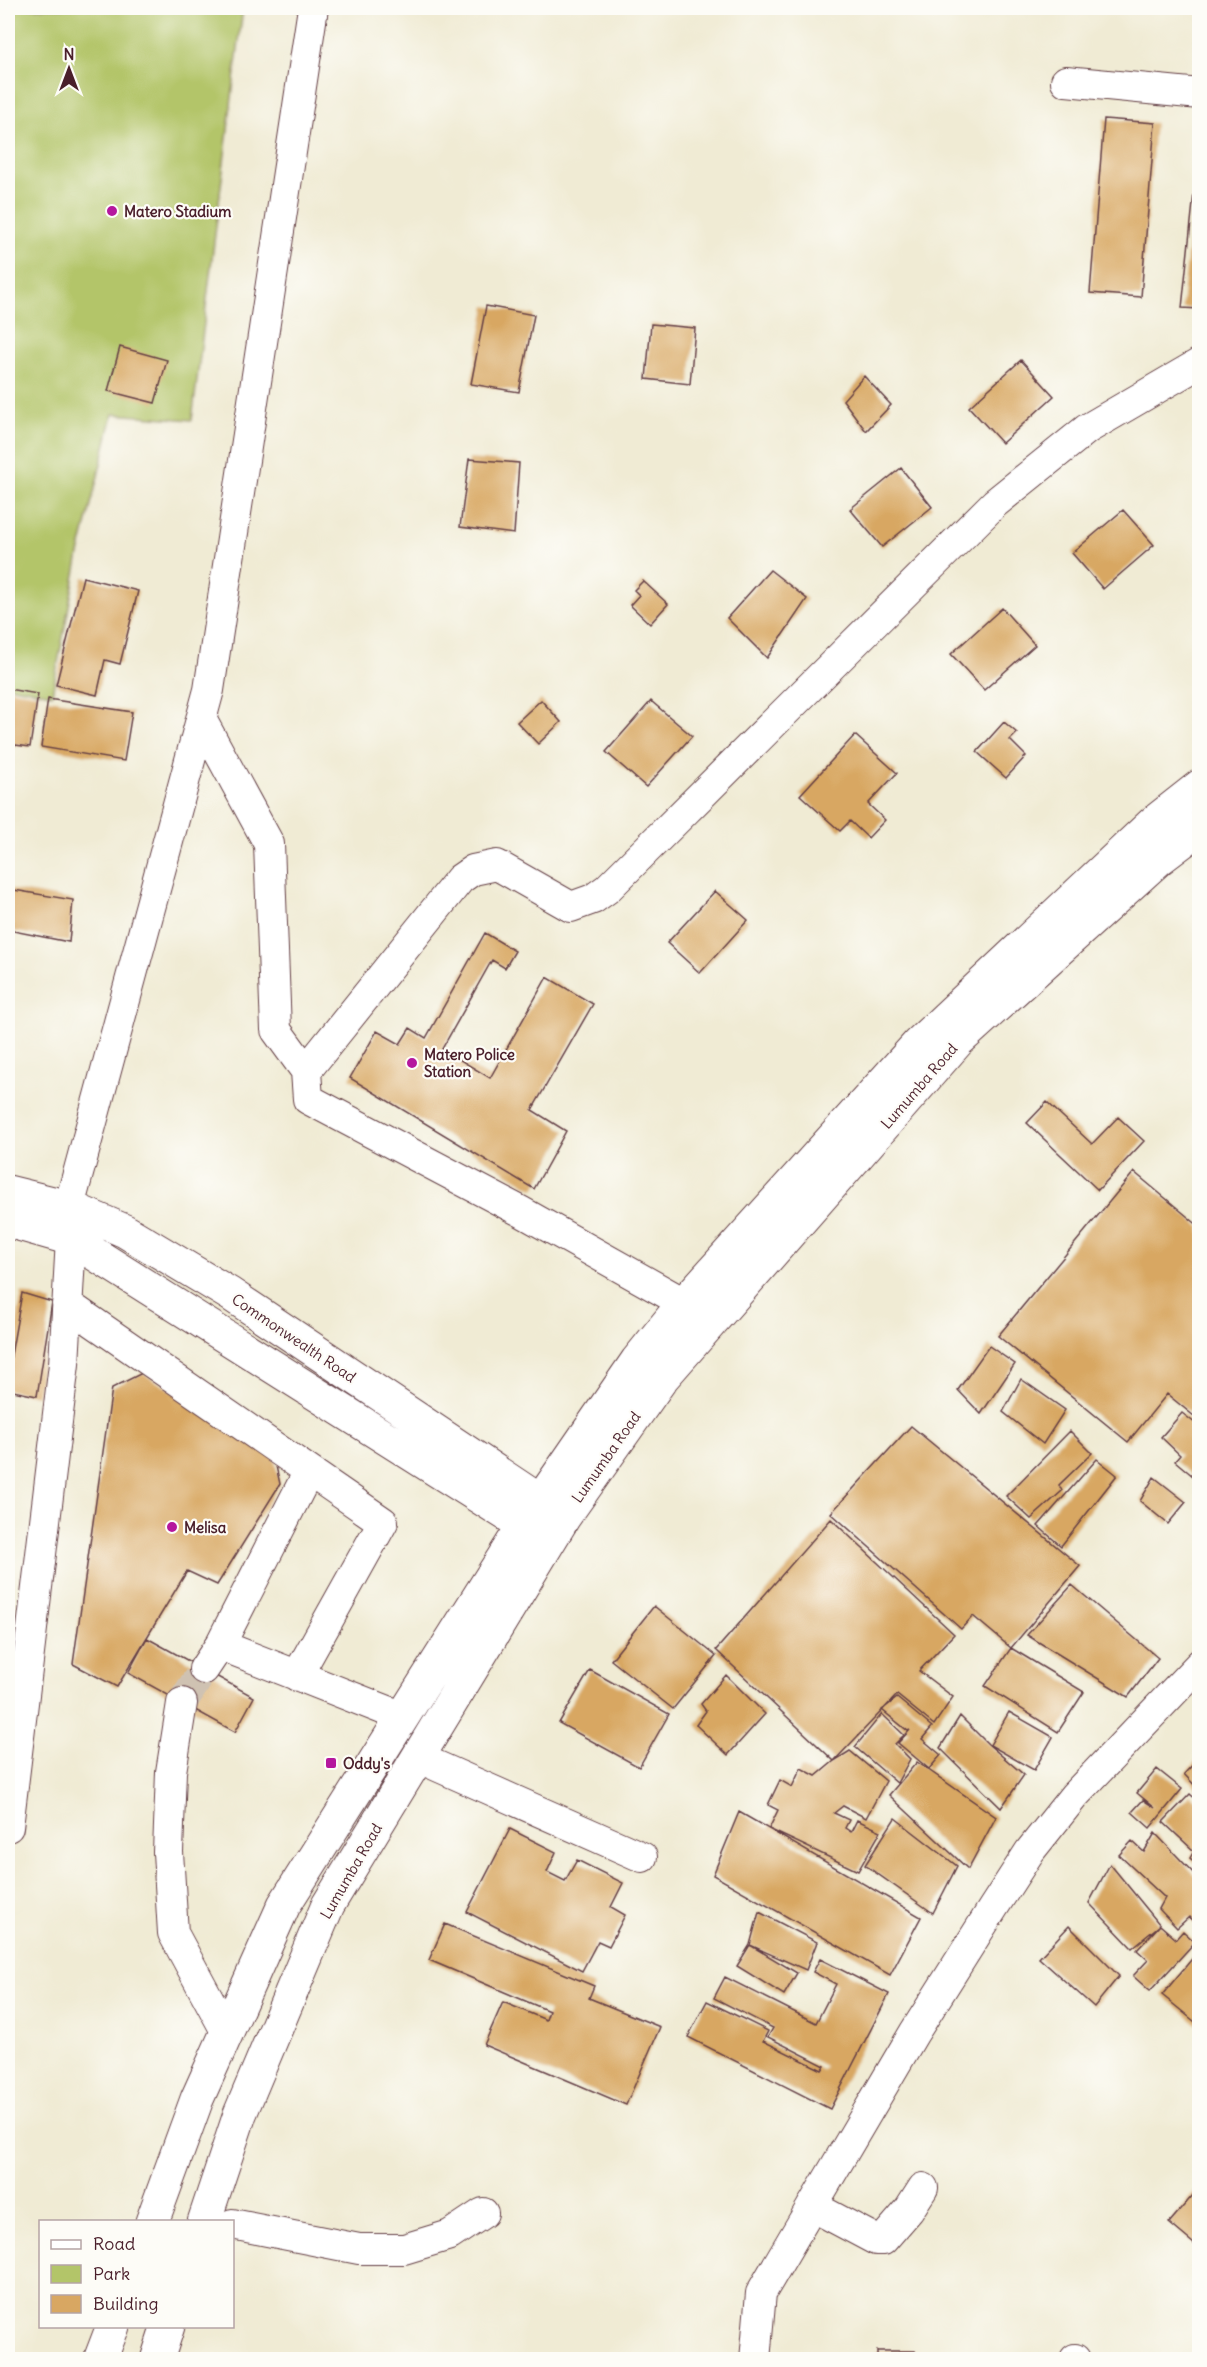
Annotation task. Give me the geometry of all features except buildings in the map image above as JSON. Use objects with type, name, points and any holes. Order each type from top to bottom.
[{"type":"main road","name":"Lumumba Road","points":[[215,2220],[240,2114],[328,1905],[418,1758],[544,1521],[637,1361],[684,1303],[918,1044],[1154,823],[1200,786]]},
{"type":"main road","name":"Lumumba Road","points":[[153,2220],[197,2099],[284,1905],[403,1717],[544,1521],[663,1377],[958,1041],[1159,859],[1200,828]]},
{"type":"main road","name":"Commonwealth Road","points":[[8,1192],[69,1207],[125,1231],[230,1294],[544,1521]]},
{"type":"main road","points":[[8,1221],[70,1239],[544,1521]]},
{"type":"main road","points":[[100,2360],[112,2328]]},
{"type":"main road","points":[[157,2360],[167,2328]]},
{"type":"street","points":[[8,1827],[64,1364],[70,1239],[69,1207],[211,678],[314,8]]},
{"type":"street","points":[[1066,81],[1200,94]]},
{"type":"street","points":[[306,1071],[460,879],[473,870],[497,865],[571,907],[593,899],[607,889],[995,503],[1086,429],[1200,363]]},
{"type":"street","points":[[201,719],[269,844],[276,1030],[306,1071],[308,1099],[522,1212],[684,1303]]},
{"type":"street","points":[[67,1304],[383,1522],[297,1676]]},
{"type":"street","points":[[309,1471],[212,1657],[297,1676],[403,1717]]},
{"type":"street","points":[[755,2360],[761,2293],[914,2033],[1030,1851],[1074,1796],[1198,1670]]},
{"type":"street","points":[[182,1703],[171,1772],[168,1852],[173,1933],[227,2033]]},
{"type":"street","points":[[418,1758],[642,1857]]},
{"type":"street","points":[[812,2206],[876,2240],[883,2240],[909,2210],[923,2188]]},
{"type":"street","points":[[234,2226],[359,2249],[404,2249],[450,2235],[483,2213]]},
{"type":"green space","name":"Matero Stadium","points":[[8,8],[243,8],[192,420],[113,414],[79,554],[52,694],[8,686]]},
{"type":"tunnel","points":[[182,1703],[204,1669]]},
{"type":"place","name":"Matero Stadium","points":[[112,211]]},
{"type":"place","name":"Matero Police Station","points":[[412,1063]]},
{"type":"place","name":"Melisa","points":[[172,1527]]},
{"type":"place","name":"Oddy's","points":[[331,1763]]}]
